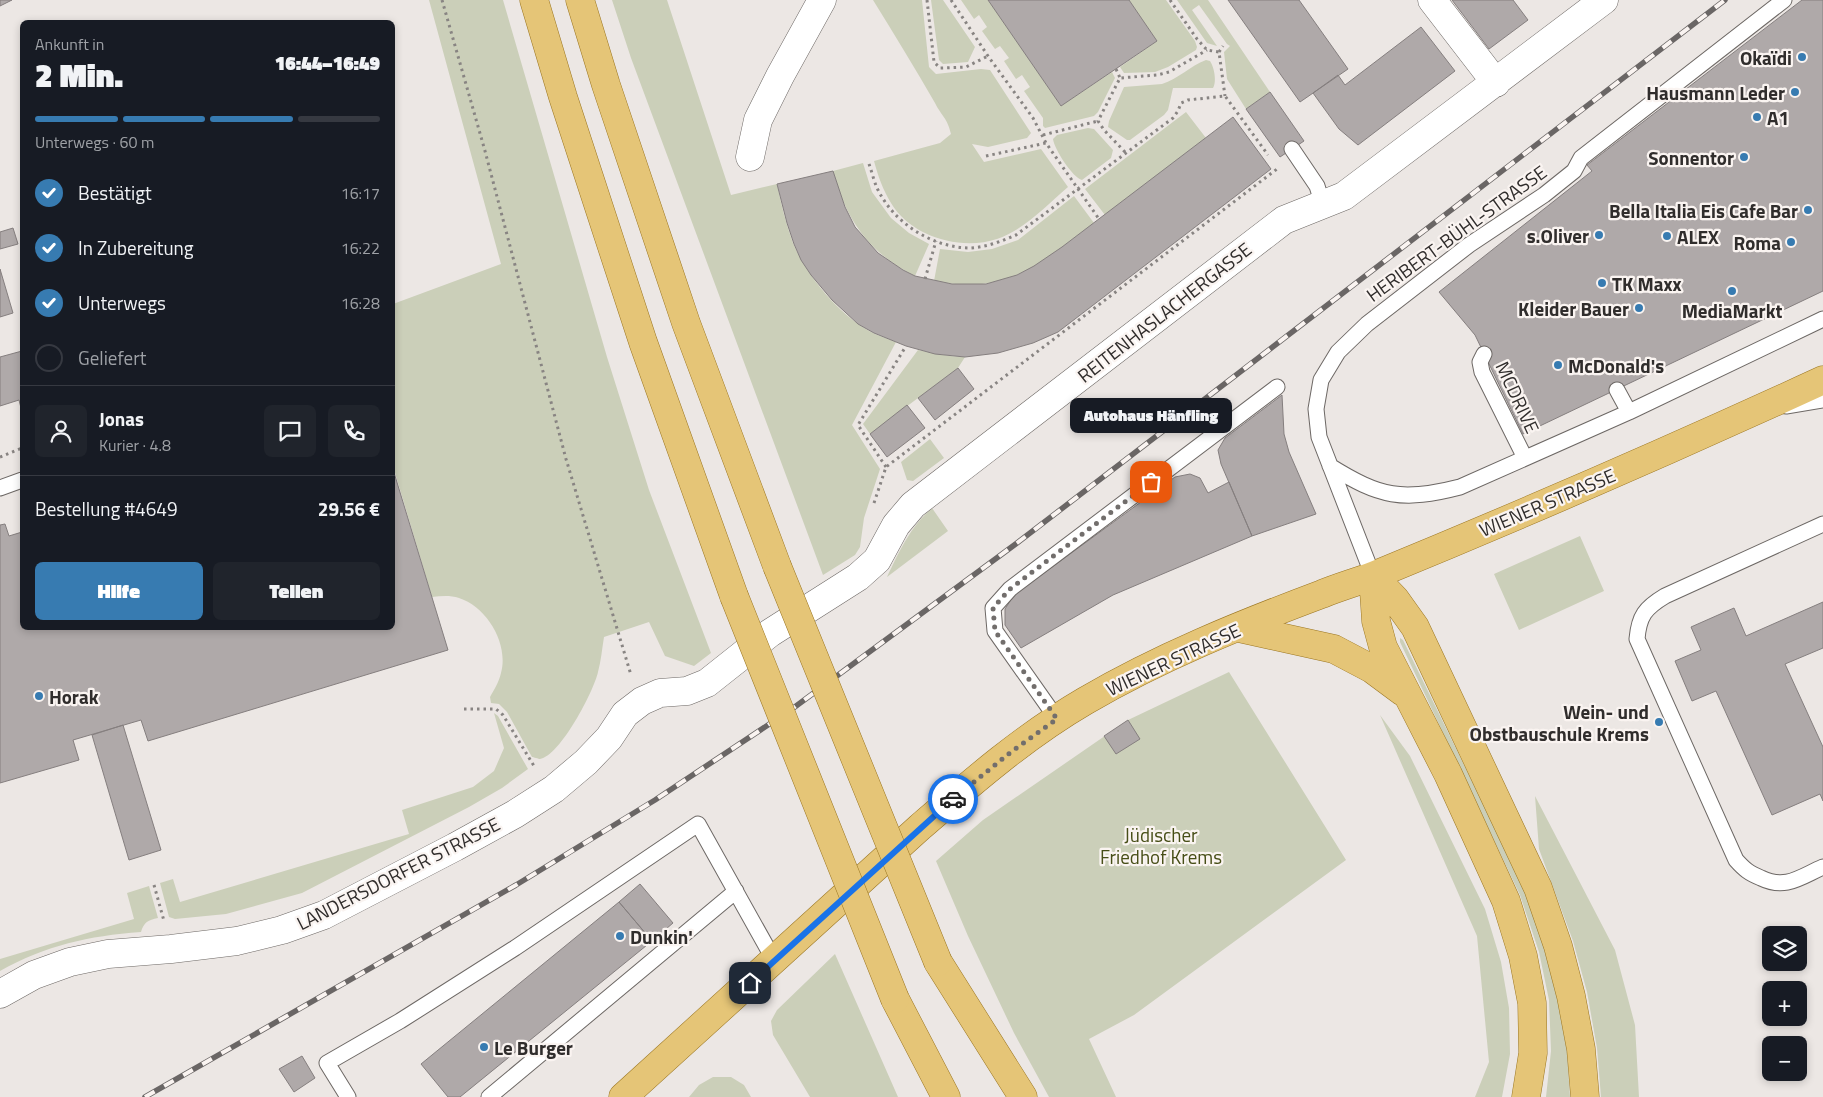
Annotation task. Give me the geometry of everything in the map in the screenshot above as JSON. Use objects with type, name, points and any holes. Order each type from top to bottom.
[{"type":"main road","points":[[534,0],[563,97],[643,342],[734,596],[895,999],[927,1097]]},
{"type":"main road","points":[[580,0],[609,94],[686,324],[777,566],[938,962],[1000,1097]]},
{"type":"main road","name":"WIENER STRASSE","points":[[623,1097],[920,827],[969,785],[1057,719],[1086,701],[1154,664],[1238,628],[1373,576],[1683,444],[1823,380]]},
{"type":"main road","points":[[1373,576],[1376,621],[1383,647],[1448,774],[1506,901],[1524,956],[1532,1003],[1533,1053],[1526,1097]]},
{"type":"main road","points":[[1373,576],[1395,599],[1415,627],[1538,888],[1558,946],[1572,996],[1581,1049],[1585,1097]]},
{"type":"main road","points":[[1238,628],[1334,649],[1372,668],[1408,696]]},
{"type":"main road","points":[[938,962],[1023,1097]]},
{"type":"main road","points":[[895,999],[946,1097]]},
{"type":"street","points":[[750,158],[758,120],[822,0]]},
{"type":"street","points":[[1432,0],[1496,82]]},
{"type":"street","name":"REITENHASLACHERGASSE","points":[[642,701],[660,693],[687,691],[708,683],[770,633],[858,577],[877,560],[896,525],[913,505],[1284,220],[1344,196],[1604,0]]},
{"type":"street","name":"LANDERSDORFER STRASSE","points":[[0,994],[34,975],[70,962],[108,954],[237,941],[282,930],[324,915],[515,814],[554,789],[586,762],[609,738],[625,714],[642,701]]},
{"type":"lane","name":"HERIBERT-BÜHL-STRASSE","points":[[1373,576],[1319,437],[1316,409],[1321,380],[1338,352],[1367,324],[1469,245],[1544,195],[1577,176],[1581,158],[1784,0]]},
{"type":"lane","points":[[1292,149],[1317,186],[1324,205]]},
{"type":"lane","points":[[1330,466],[1373,489],[1401,496],[1431,495],[1460,487],[1629,412],[1823,320]]},
{"type":"lane","name":"MCDRIVE","points":[[1484,354],[1480,362],[1482,372],[1525,458]]},
{"type":"lane","points":[[1057,719],[995,631],[993,608],[1010,589],[1277,387]]},
{"type":"lane","points":[[1617,390],[1629,412]]},
{"type":"lane","points":[[1758,410],[1823,400]]},
{"type":"lane","points":[[0,488],[20,481]]},
{"type":"lane","points":[[1823,524],[1665,596],[1650,605],[1638,624],[1637,639],[1736,860],[1746,872],[1773,884],[1790,882],[1823,867]]},
{"type":"lane","points":[[348,1097],[327,1062],[400,1021],[515,948],[698,824],[774,960]]},
{"type":"lane","points":[[489,1097],[736,891]]},
{"type":"path","points":[[442,0],[487,160],[566,458],[628,669],[642,701]]},
{"type":"path","points":[[927,0],[934,62],[940,68],[966,67],[988,56]]},
{"type":"path","points":[[951,0],[988,56],[1033,118],[1046,143],[1099,219]]},
{"type":"path","points":[[1170,0],[1196,39],[1206,50],[1219,52]]},
{"type":"path","points":[[1223,46],[1219,52],[1225,96],[1271,160]]},
{"type":"path","points":[[1120,78],[1157,76],[1169,72],[1206,50]]},
{"type":"path","points":[[1116,69],[1120,78]]},
{"type":"path","points":[[1043,135],[1098,121],[1120,78]]},
{"type":"path","points":[[869,164],[878,189],[891,211],[907,226],[921,235],[954,246],[972,248],[995,244],[1016,235],[1173,118],[1181,104],[1188,100],[1225,96]]},
{"type":"path","points":[[1098,121],[1125,152]]},
{"type":"path","points":[[986,156],[1046,143]]},
{"type":"path","points":[[872,510],[886,467],[1277,168],[1282,176]]},
{"type":"path","points":[[925,278],[936,241]]},
{"type":"path","points":[[886,467],[858,425],[906,346]]},
{"type":"path","points":[[0,458],[20,449]]},
{"type":"path","points":[[464,709],[496,709],[503,715],[532,764],[536,767]]},
{"type":"path","points":[[154,885],[165,926]]},
{"type":"green space","points":[[429,0],[503,0],[607,357],[649,490],[711,653],[694,666],[665,656],[649,622],[604,637],[598,672],[583,707],[557,747],[540,759],[532,757],[507,712],[499,704],[491,703],[490,697],[499,680],[503,662],[499,639],[487,618],[478,609],[459,598],[452,596],[432,597],[395,473],[395,303],[501,264]]},
{"type":"green space","points":[[612,0],[667,0],[731,195],[777,184],[793,243],[816,283],[850,318],[875,334],[896,342],[852,425],[880,469],[864,518],[860,547],[855,555],[823,575],[631,58]]},
{"type":"green space","points":[[873,0],[922,0],[929,67],[936,74],[981,69],[990,70],[1031,133],[1027,138],[988,147],[972,144],[984,162],[1041,149],[1068,187],[1017,230],[997,239],[983,242],[953,242],[938,238],[911,225],[891,203],[881,183],[874,161],[940,143],[951,134],[946,120]]},
{"type":"green space","points":[[931,0],[943,0],[975,47],[968,62],[943,64],[939,60]]},
{"type":"green space","points":[[961,0],[988,0],[1061,106],[1112,72],[1115,78],[1098,112],[1094,116],[1045,128],[1043,126],[1043,118],[1024,91],[1030,87],[1022,75],[1016,79],[1004,61],[1009,58],[1000,46],[995,49],[982,31],[987,27],[979,15],[974,19]]},
{"type":"green space","points":[[1129,0],[1166,0],[1195,41],[1196,50],[1168,67],[1155,72],[1124,73],[1120,67],[1157,41]]},
{"type":"green space","points":[[1177,0],[1208,0],[1270,92],[1246,109],[1227,79],[1224,52],[1230,46],[1199,5],[1192,10],[1217,46],[1207,43]]},
{"type":"green space","points":[[1206,60],[1210,61],[1214,70],[1215,82],[1213,88],[1173,88],[1168,110],[1164,115],[1130,140],[1127,140],[1108,127],[1124,87],[1162,84]]},
{"type":"green space","points":[[1186,112],[1206,138],[1105,215],[1085,189]]},
{"type":"green space","points":[[1088,128],[1094,129],[1113,150],[1111,158],[1082,180],[1064,162],[1053,139],[1057,135]]},
{"type":"green space","points":[[863,163],[872,192],[891,218],[909,233],[929,244],[915,276],[899,267],[872,246],[853,220],[845,205],[833,171]]},
{"type":"green space","points":[[1074,196],[1094,223],[1039,264],[1003,280],[982,284],[934,281],[940,249],[968,252],[992,249],[1018,240]]},
{"type":"green space","points":[[918,350],[965,357],[958,368],[870,434],[863,424]]},
{"type":"green space","points":[[930,439],[944,458],[913,481],[907,480],[901,462]]},
{"type":"green space","points":[[932,508],[948,531],[887,577],[911,532]]},
{"type":"green space","points":[[1580,536],[1604,591],[1519,630],[1494,574]]},
{"type":"green space","points":[[1400,638],[1403,640],[1526,892],[1546,950],[1558,1000],[1567,1051],[1570,1097],[1546,1097],[1551,1051],[1549,1000],[1539,952],[1520,895],[1400,642]]},
{"type":"green space","name":"Jüdischer Friedhof Krems","points":[[1229,672],[1346,860],[1134,1015],[1089,1039],[1116,1097],[1049,1097],[1014,1033],[968,936],[936,861],[983,820],[1128,720]]},
{"type":"green space","points":[[494,713],[498,716],[528,769],[502,788],[302,893],[226,914],[175,919],[169,917],[160,883],[173,879],[180,902],[409,834],[402,810],[473,787],[494,771],[504,748]]},
{"type":"green space","points":[[1380,715],[1410,756],[1485,909],[1501,962],[1509,1008],[1510,1054],[1502,1097],[1475,1097],[1489,1062],[1477,936]]},
{"type":"green space","points":[[1535,796],[1615,950],[1635,1025],[1639,1097],[1601,1097],[1597,1048],[1587,992],[1573,941],[1539,849]]},
{"type":"green space","points":[[149,886],[158,918],[147,922],[141,932],[103,936],[68,943],[34,954],[0,971],[0,959],[134,919],[127,893]]},
{"type":"green space","points":[[835,954],[898,1097],[810,1097],[773,1035],[771,1021],[777,1010]]},
{"type":"green space","points":[[713,1077],[731,1077],[744,1085],[751,1097],[689,1097],[699,1085]]},
{"type":"building","points":[[0,0],[12,0],[0,6]]},
{"type":"building","points":[[988,0],[1129,0],[1157,41],[1061,106]]},
{"type":"building","points":[[1228,0],[1299,0],[1348,69],[1300,102]]},
{"type":"building","points":[[1452,0],[1513,0],[1528,20],[1489,49]]},
{"type":"building","name":"ALEX","points":[[1802,0],[1823,0],[1823,291],[1523,434],[1475,335],[1439,292],[1592,171],[1587,165]]},
{"type":"building","points":[[1421,27],[1455,71],[1358,145],[1339,129],[1313,93],[1338,75],[1345,85]]},
{"type":"building","points":[[1270,92],[1304,141],[1280,157],[1246,109]]},
{"type":"building","points":[[1233,117],[1271,169],[1058,332],[1033,343],[998,353],[965,357],[935,354],[906,346],[874,333],[858,324],[832,300],[801,260],[787,223],[777,184],[833,171],[845,207],[855,227],[878,253],[915,276],[952,284],[986,284],[1017,275],[1034,266],[1062,247]]},
{"type":"building","points":[[13,228],[18,244],[0,249],[0,232]]},
{"type":"building","points":[[0,269],[13,313],[0,317]]},
{"type":"building","points":[[20,352],[20,404],[19,400],[0,406],[0,357]]},
{"type":"building","points":[[958,368],[974,389],[935,420],[918,398]]},
{"type":"building","points":[[1282,395],[1284,434],[1289,452],[1316,514],[1252,536],[1221,464],[1218,450],[1225,438]]},
{"type":"building","points":[[907,405],[925,428],[887,457],[870,434]]},
{"type":"building","points":[[1190,474],[1200,478],[1208,493],[1229,482],[1252,536],[1113,595],[1021,648],[1005,625],[1005,609],[1014,595],[1175,477]]},
{"type":"building","points":[[395,476],[448,650],[148,741],[141,720],[73,740],[79,760],[0,783],[0,525],[5,524],[9,536],[20,533],[20,630],[395,630]]},
{"type":"building","points":[[1823,602],[1823,648],[1785,664],[1823,747],[1823,801],[1820,794],[1772,815],[1716,691],[1692,701],[1675,661],[1701,650],[1691,627],[1734,608],[1746,636]]},
{"type":"building","points":[[1128,720],[1140,739],[1116,754],[1104,736]]},
{"type":"building","points":[[123,725],[161,850],[129,860],[92,735]]},
{"type":"building","points":[[640,884],[673,923],[652,941],[619,902]]},
{"type":"building","points":[[619,902],[652,941],[460,1097],[448,1097],[421,1064]]},
{"type":"building","points":[[302,1056],[315,1078],[294,1092],[279,1069]]},
{"type":"railway","points":[[145,1097],[516,885],[655,800],[792,709],[1017,543],[1725,0]]},
{"type":"way so far","points":[[953,799],[1011,752],[1057,719],[995,631],[993,608],[1010,589],[1151,482]]},
{"type":"place","name":"Okaïdi","points":[[1802,57]]},
{"type":"place","name":"Hausmann Leder","points":[[1795,92]]},
{"type":"place","name":"A1","points":[[1757,117]]},
{"type":"place","name":"Sonnentor","points":[[1744,157]]},
{"type":"place","name":"Bella Italia Eis Cafe Bar","points":[[1808,210]]},
{"type":"place","name":"s.Oliver","points":[[1599,235]]},
{"type":"place","name":"ALEX","points":[[1667,236]]},
{"type":"place","name":"Roma","points":[[1791,242]]},
{"type":"place","name":"TK Maxx","points":[[1602,283]]},
{"type":"place","name":"MediaMarkt","points":[[1732,291]]},
{"type":"place","name":"Kleider Bauer","points":[[1639,308]]},
{"type":"place","name":"McDonald's","points":[[1558,365]]},
{"type":"place","name":"Autohaus Hänfling","points":[[1151,482]]},
{"type":"place","name":"Horak","points":[[39,696]]},
{"type":"place","name":"Wein- und Obstbauschule Krems","points":[[1659,722]]},
{"type":"place","name":"Dunkin'","points":[[620,936]]},
{"type":"place","name":"Le Burger","points":[[484,1047]]},
{"type":"route","points":[[750,983],[953,799]]}]
